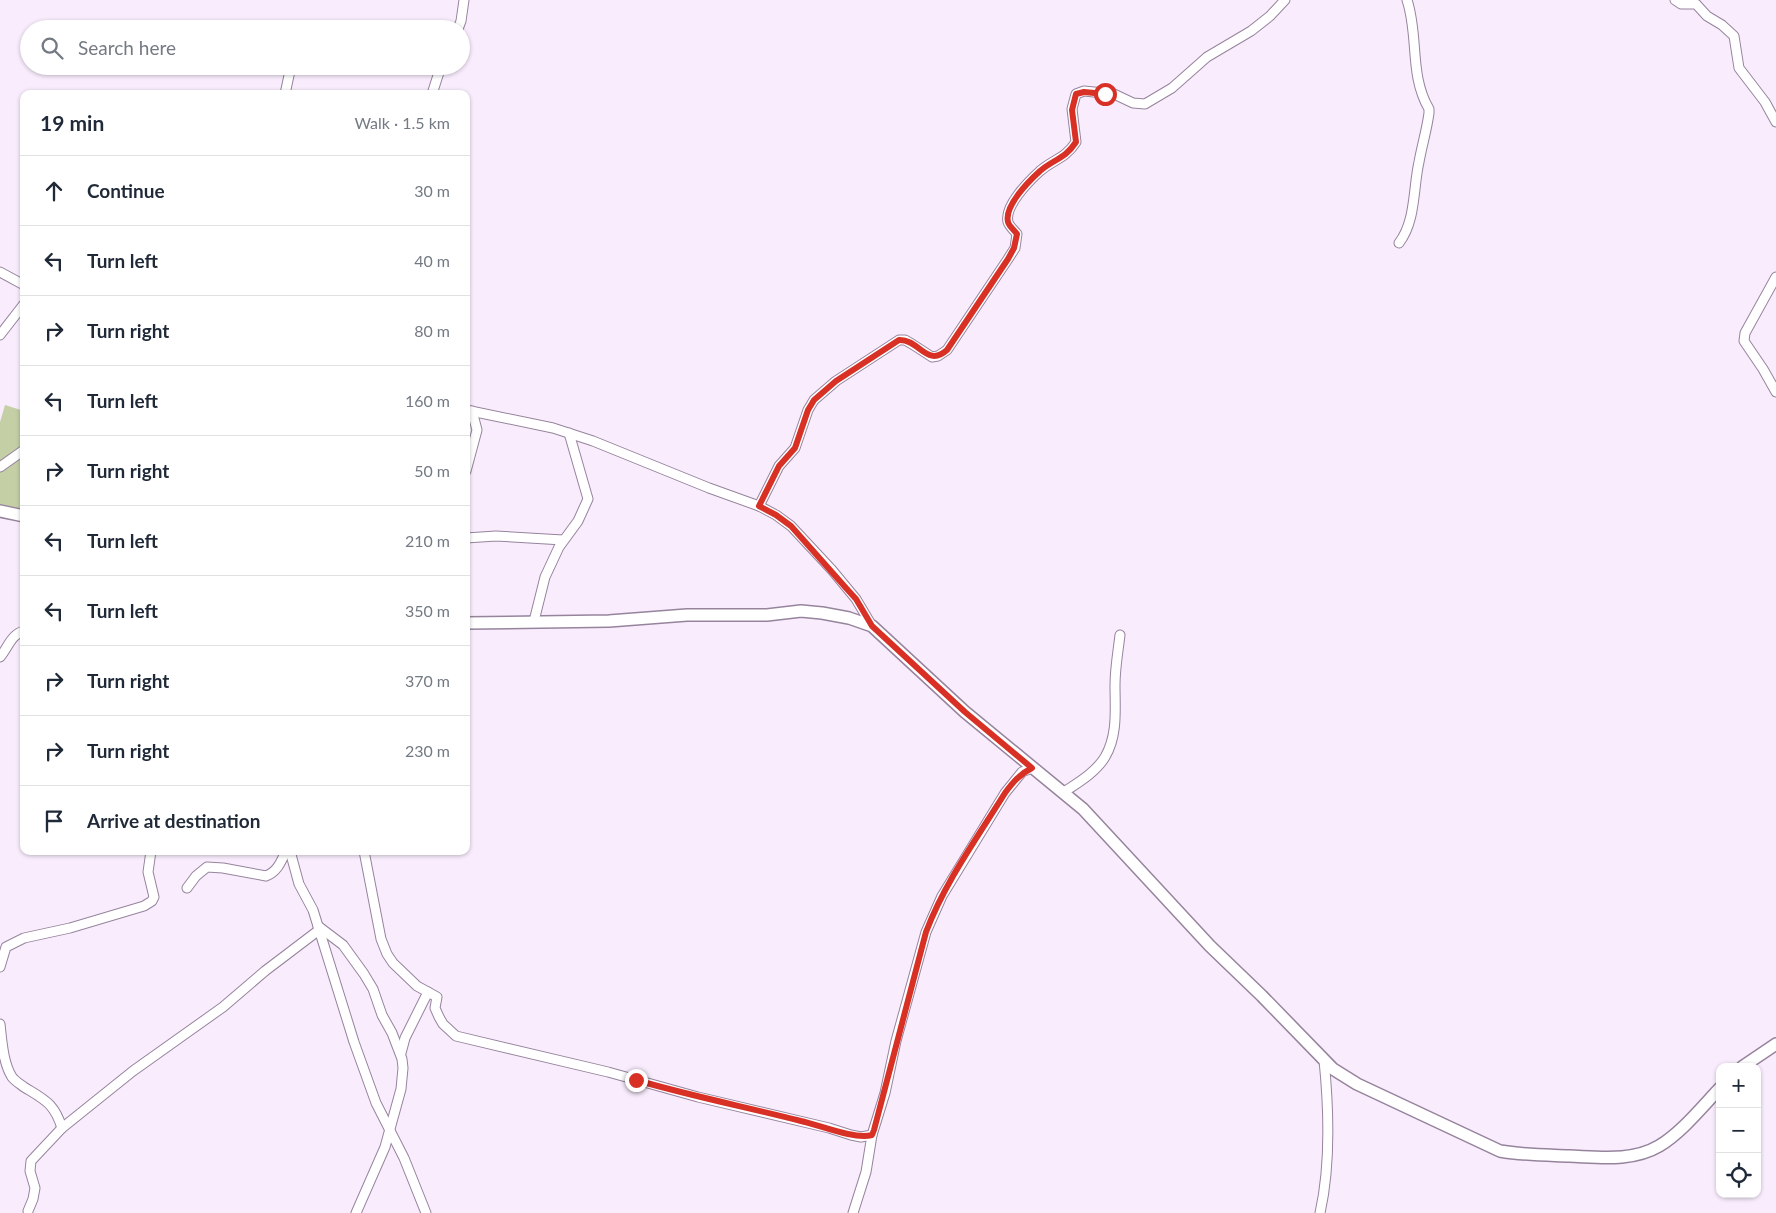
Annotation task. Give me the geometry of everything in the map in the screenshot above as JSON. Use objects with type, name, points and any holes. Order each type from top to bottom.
[{"type":"street","points":[[461,20],[464,0]]},
{"type":"street","points":[[759,506],[779,466],[795,448],[808,410],[814,400],[824,390],[858,365],[899,340],[906,340],[935,357],[941,355],[951,345],[995,281],[1014,248],[1017,234],[1008,224],[1012,202],[1041,170],[1065,155],[1076,142],[1072,110],[1076,94],[1084,92],[1114,94],[1133,103],[1146,104],[1172,88],[1207,57],[1251,31],[1270,16],[1285,0]]},
{"type":"street","points":[[1399,243],[1404,237],[1410,220],[1417,169],[1429,113],[1419,86],[1414,32],[1407,0]]},
{"type":"street","points":[[1675,0],[1681,4],[1696,4],[1707,16],[1722,25],[1734,36],[1739,68],[1765,102],[1776,122]]},
{"type":"street","points":[[286,90],[289,75]]},
{"type":"street","points":[[433,90],[438,75]]},
{"type":"street","points":[[0,272],[20,283]]},
{"type":"street","points":[[1776,277],[1744,338],[1776,392]]},
{"type":"street","points":[[0,335],[20,309]]},
{"type":"street","points":[[470,410],[570,433],[759,506],[776,515],[797,532],[832,570],[856,599],[872,626],[965,712],[1064,792],[1100,825],[1210,946],[1324,1060],[1346,1078],[1500,1151],[1520,1154],[1609,1158],[1631,1156],[1648,1151],[1668,1140],[1716,1092]]},
{"type":"street","points":[[470,412],[477,430],[470,456]]},
{"type":"street","points":[[534,621],[545,577],[563,540],[578,521],[588,500],[570,433]]},
{"type":"street","points":[[0,467],[20,453]]},
{"type":"street","points":[[0,511],[20,515]]},
{"type":"street","points":[[470,538],[496,536],[563,540]]},
{"type":"street","points":[[470,623],[610,621],[687,615],[767,615],[801,611],[822,612],[849,618],[872,626]]},
{"type":"street","points":[[0,657],[13,637],[20,632]]},
{"type":"street","points":[[1064,792],[1093,770],[1104,758],[1110,746],[1114,731],[1116,666],[1120,635]]},
{"type":"street","points":[[853,1213],[866,1172],[872,1135],[881,1107],[896,1041],[931,918],[942,896],[1005,793],[1022,772],[1032,768]]},
{"type":"street","points":[[0,967],[6,947],[24,938],[70,928],[150,903],[154,897],[148,872],[150,855]]},
{"type":"street","points":[[187,888],[207,868],[223,868],[266,876],[272,874],[277,869],[284,855]]},
{"type":"street","points":[[291,855],[299,884],[313,910],[354,1042],[376,1103],[404,1158],[426,1213]]},
{"type":"street","points":[[365,855],[381,939],[387,954],[393,963],[417,986],[437,997],[435,1008],[439,1017],[443,1024],[456,1036],[608,1072],[698,1097],[851,1135],[861,1137],[872,1135]]},
{"type":"street","points":[[319,928],[343,945],[364,974],[373,989],[382,1015],[401,1053],[403,1068],[402,1083],[385,1147],[356,1213]]},
{"type":"street","points":[[28,1211],[34,1192],[30,1171],[31,1161],[62,1128],[133,1071],[223,1007],[319,928]]},
{"type":"street","points":[[401,1053],[410,1028],[428,992]]},
{"type":"street","points":[[0,1024],[6,1062],[11,1075],[50,1104],[55,1110],[62,1128]]},
{"type":"street","points":[[1748,1063],[1776,1044]]},
{"type":"street","points":[[1320,1213],[1324,1195],[1326,1161],[1327,1101],[1324,1060]]},
{"type":"street","points":[[55,1110],[73,1118]]},
{"type":"green space","points":[[5,405],[20,410],[20,514],[0,512],[0,422]]},
{"type":"route","points":[[636,1080],[851,1135],[865,1137],[872,1135],[885,1093],[896,1041],[931,918],[942,896],[1005,793],[1022,772],[1032,768],[965,712],[872,626],[856,599],[791,526],[759,506],[779,466],[792,453],[799,441],[808,410],[814,400],[824,390],[858,365],[902,339],[932,357],[941,355],[947,350],[995,281],[1014,248],[1017,234],[1008,224],[1008,212],[1012,202],[1041,170],[1065,155],[1076,142],[1072,110],[1076,94],[1084,92],[1105,94]]}]
